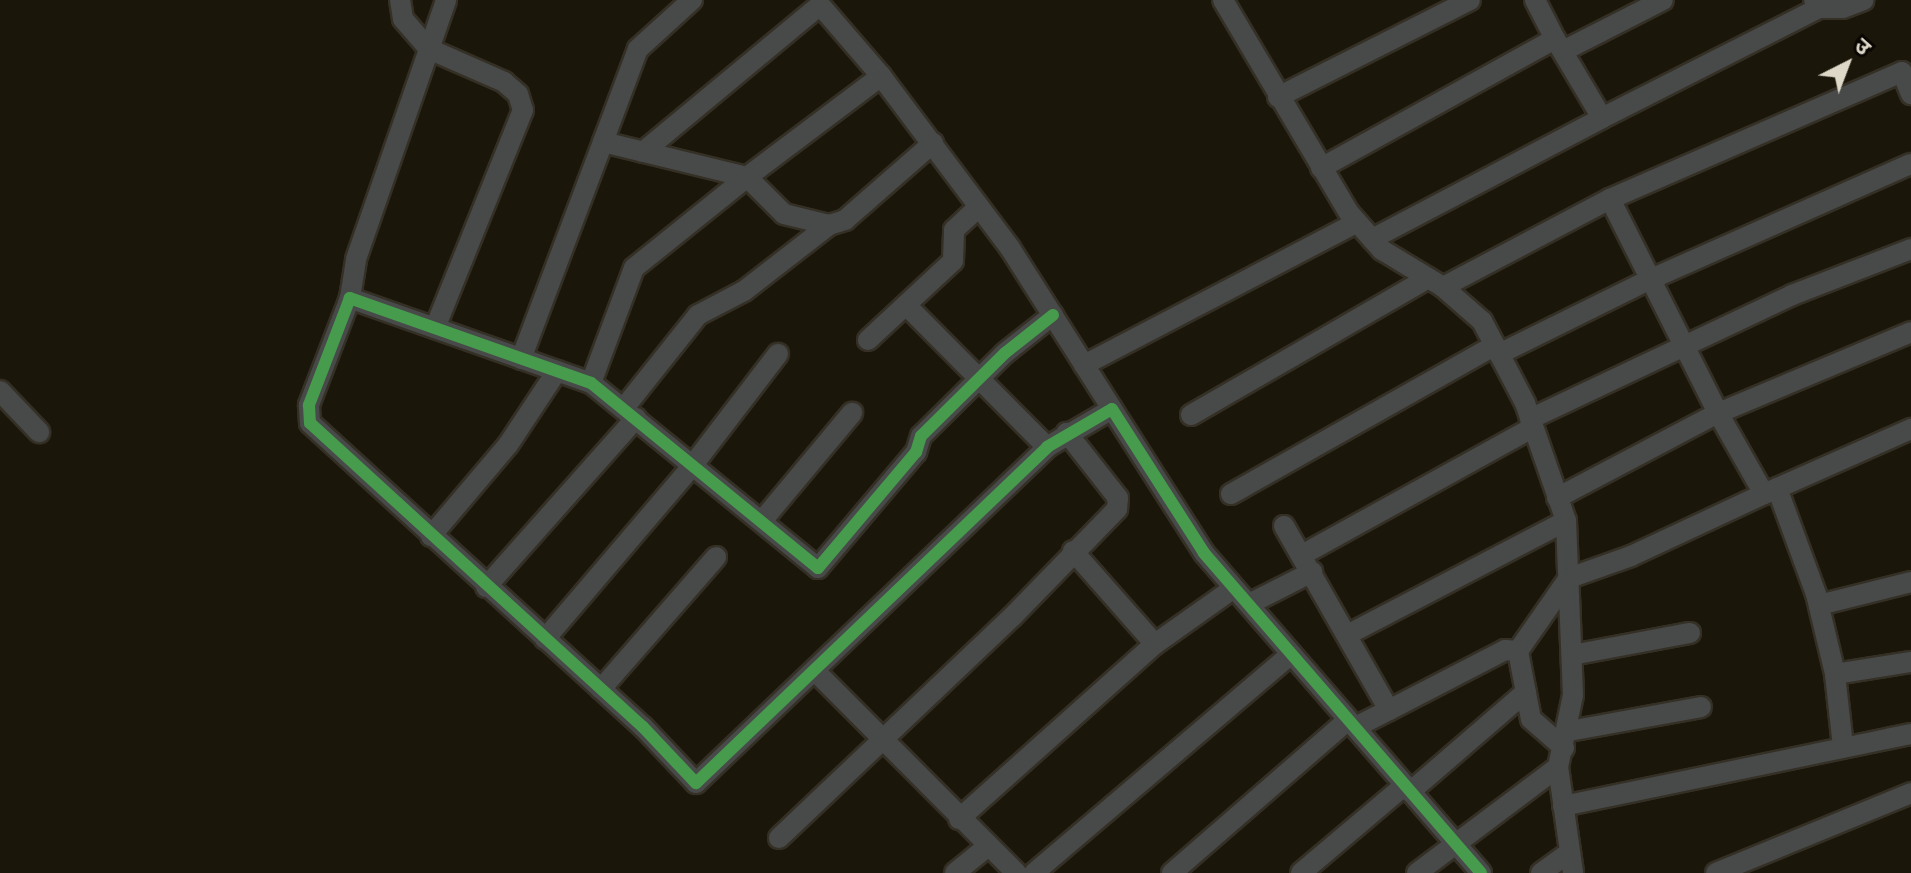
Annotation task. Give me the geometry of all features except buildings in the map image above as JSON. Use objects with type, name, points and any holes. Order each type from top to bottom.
[{"type":"street","points":[[400,0],[403,19],[429,49],[504,82],[518,94],[523,110],[435,328]]},
{"type":"street","points":[[446,0],[356,259],[350,298],[309,405],[310,423],[601,689],[696,783],[816,672],[1047,447],[1112,409]]},
{"type":"street","points":[[521,359],[638,49],[692,0]]},
{"type":"street","points":[[1223,0],[1278,97],[1357,222],[1372,239],[1482,321],[1531,423],[1566,521],[1572,655],[1563,806],[1571,863],[1541,873]]},
{"type":"street","points":[[1278,97],[1470,0]]},
{"type":"street","points":[[1535,0],[1602,118]]},
{"type":"street","points":[[1321,168],[1559,45],[1663,0]]},
{"type":"street","points":[[1372,239],[1816,4],[1843,8],[1864,0]]},
{"type":"street","points":[[643,152],[818,3],[881,76],[979,207],[1053,315],[1204,553],[1481,873]]},
{"type":"street","points":[[1191,415],[1435,283],[1610,199],[1906,70],[1911,94]]},
{"type":"street","points":[[591,383],[634,268],[747,177],[881,76]]},
{"type":"street","points":[[603,142],[747,177],[784,214],[829,225]]},
{"type":"street","points":[[486,587],[630,413],[689,323],[752,286],[829,225],[845,220],[933,143]]},
{"type":"street","points":[[1231,494],[1497,349],[1911,164]]},
{"type":"street","points":[[1610,199],[1718,413],[1770,491],[1819,605],[1835,674],[1843,747]]},
{"type":"street","points":[[868,340],[953,261],[954,230],[979,207]]},
{"type":"street","points":[[1084,365],[1357,222]]},
{"type":"street","points":[[1249,604],[1531,423],[1684,345],[1911,249]]},
{"type":"street","points":[[350,298],[591,383],[818,568],[916,452],[921,436],[978,379],[1053,315]]},
{"type":"street","points":[[906,305],[1047,447]]},
{"type":"street","points":[[1557,498],[1718,413],[1911,332]]},
{"type":"street","points":[[545,639],[693,465],[778,354]]},
{"type":"street","points":[[431,536],[508,445],[557,371]]},
{"type":"street","points":[[0,391],[39,432]]},
{"type":"street","points":[[762,521],[852,413]]},
{"type":"street","points":[[1564,749],[1531,719],[1518,651],[1569,578],[1631,556],[1911,429]]},
{"type":"street","points":[[779,838],[1012,617],[1073,551],[1111,516],[1118,498],[1067,433]]},
{"type":"street","points":[[1347,635],[1566,521]]},
{"type":"street","points":[[1284,526],[1389,710]]},
{"type":"street","points":[[1073,551],[1155,644]]},
{"type":"street","points":[[601,689],[716,557]]},
{"type":"street","points":[[1819,605],[1911,582]]},
{"type":"street","points":[[959,819],[1155,644],[1234,588]]},
{"type":"street","points":[[1572,655],[1690,633]]},
{"type":"street","points":[[1172,873],[1352,724],[1389,710],[1505,650],[1518,651]]},
{"type":"street","points":[[1034,873],[1291,654]]},
{"type":"street","points":[[1835,674],[1911,662]]},
{"type":"street","points":[[816,672],[1016,873]]},
{"type":"street","points":[[1301,873],[1526,692]]},
{"type":"street","points":[[1417,873],[1564,749],[1701,707]]},
{"type":"street","points":[[1563,806],[1911,734]]},
{"type":"street","points":[[1716,873],[1911,793]]},
{"type":"street","points":[[955,873],[987,847]]},
{"type":"cycle path","points":[[1053,315],[1005,353],[921,436],[916,452],[818,568],[591,383],[350,298],[309,405],[310,423],[643,727],[696,783],[1047,447],[1112,409],[1204,553],[1481,873]]}]
